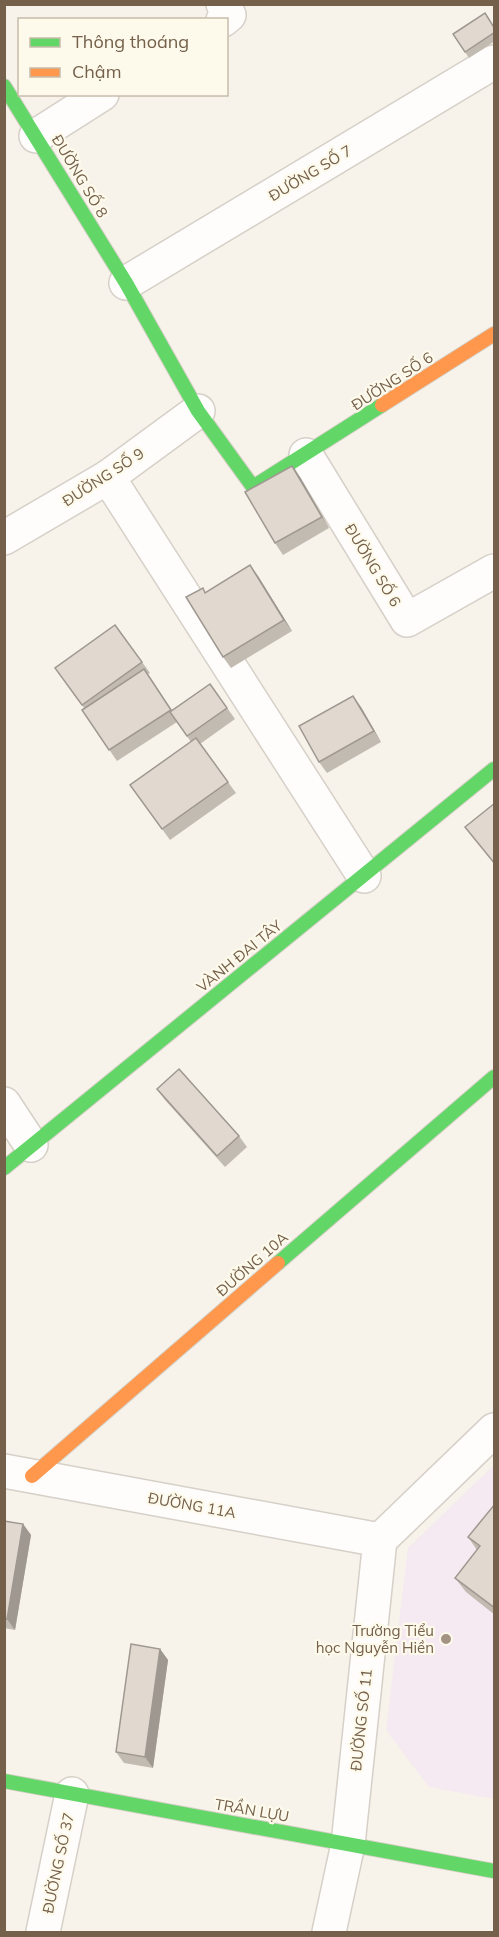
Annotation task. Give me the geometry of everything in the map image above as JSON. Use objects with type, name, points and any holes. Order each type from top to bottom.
[{"type":"street","points":[[223,4],[229,15],[225,18]]},
{"type":"street","name":"ĐƯỜNG SỐ 7","points":[[126,283],[495,62]]},
{"type":"street","name":"ĐƯỜNG SỐ 8","points":[[4,86],[126,283],[198,411]]},
{"type":"street","points":[[36,136],[99,96]]},
{"type":"street","name":"ĐƯỜNG SỐ 6","points":[[198,411],[253,487],[495,334]]},
{"type":"street","name":"ĐƯỜNG SỐ 9","points":[[4,538],[108,477],[198,411]]},
{"type":"street","name":"ĐƯỜNG SỐ 6","points":[[306,455],[407,620],[495,571]]},
{"type":"street","points":[[108,477],[364,876]]},
{"type":"street","name":"VÀNH ĐAI TÂY","points":[[4,1168],[495,769]]},
{"type":"street","name":"ĐƯỜNG 10A","points":[[18,1474],[495,1077]]},
{"type":"street","points":[[4,1104],[31,1145]]},
{"type":"street","points":[[381,1540],[495,1430]]},
{"type":"street","name":"ĐƯỜNG 11A","points":[[18,1474],[381,1540]]},
{"type":"street","name":"ĐƯỜNG SỐ 11","points":[[348,1844],[381,1540]]},
{"type":"street","name":"TRẦN LỰU","points":[[4,1781],[495,1870]]},
{"type":"street","name":"ĐƯỜNG SỐ 37","points":[[43,1932],[72,1794]]},
{"type":"street","points":[[329,1932],[348,1844]]},
{"type":"shaded area","name":"Trường Tiểu học Nguyễn Hiền","points":[[494,1465],[494,1799],[429,1787],[386,1730],[408,1548]]},
{"type":"building","points":[[485,13],[495,32],[465,52],[453,34]]},
{"type":"building","points":[[292,466],[322,517],[275,543],[245,492]]},
{"type":"building","points":[[250,565],[284,620],[223,657],[186,597],[203,588],[205,593]]},
{"type":"building","points":[[115,625],[142,662],[82,705],[55,668]]},
{"type":"building","points":[[144,669],[171,710],[109,750],[82,710]]},
{"type":"building","points":[[210,684],[227,708],[187,736],[170,712]]},
{"type":"building","points":[[353,696],[374,731],[319,762],[299,726]]},
{"type":"building","points":[[196,738],[228,782],[162,829],[130,785]]},
{"type":"building","points":[[495,803],[495,864],[465,827]]},
{"type":"building","points":[[179,1069],[239,1136],[217,1156],[157,1089]]},
{"type":"building","points":[[495,1504],[495,1608],[455,1578],[480,1546],[468,1537]]},
{"type":"building","points":[[4,1521],[23,1524],[7,1619],[4,1619]]},
{"type":"building","points":[[131,1644],[160,1649],[145,1757],[116,1752]]},
{"type":"traffic: fast","points":[[4,86],[126,283],[198,411],[253,487],[382,405]]},
{"type":"traffic: fast","points":[[4,1168],[494,769]]},
{"type":"traffic: fast","points":[[278,1263],[494,1077]]},
{"type":"traffic: fast","points":[[4,1781],[494,1871]]},
{"type":"traffic: slow","points":[[382,405],[494,334]]},
{"type":"traffic: slow","points":[[32,1476],[278,1263]]},
{"type":"place","name":"Trường Tiểu học Nguyễn Hiền","points":[[446,1639]]}]
